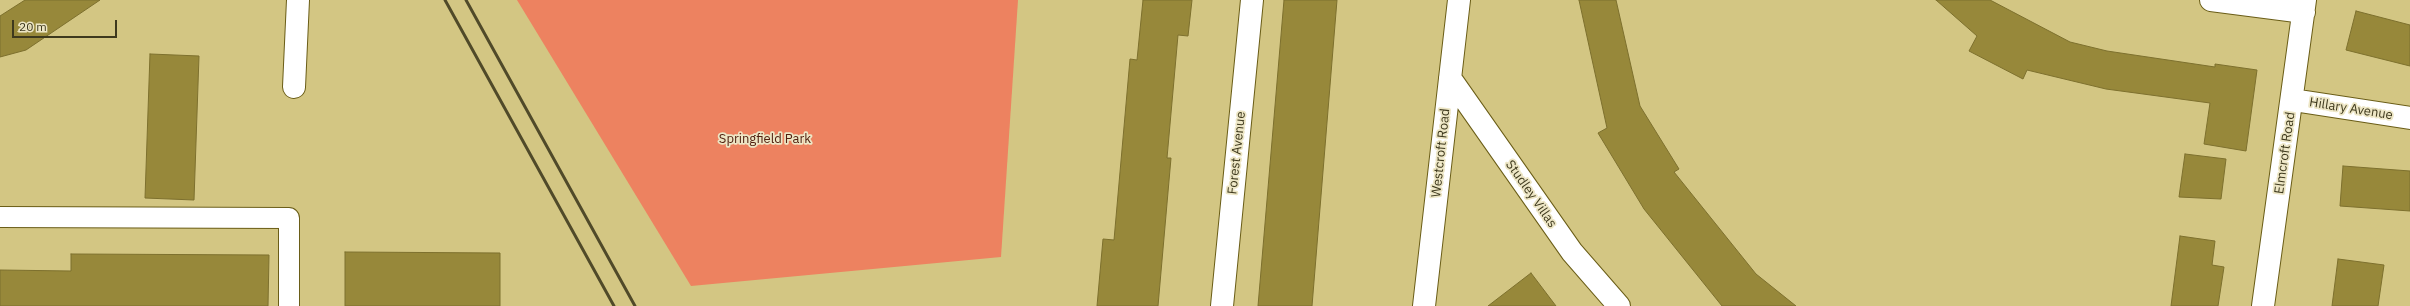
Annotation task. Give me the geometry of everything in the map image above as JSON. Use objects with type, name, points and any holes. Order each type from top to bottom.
[{"type":"street","points":[[294,87],[298,0]]},
{"type":"street","name":"Forest Avenue","points":[[1222,306],[1252,0]]},
{"type":"street","name":"Westcroft Road","points":[[1424,306],[1459,0]]},
{"type":"street","points":[[2211,0],[2305,6]]},
{"type":"street","name":"Elmcroft Road","points":[[2264,306],[2305,6]]},
{"type":"street","name":"Studley Villas","points":[[1450,78],[1572,252],[1619,306]]},
{"type":"street","name":"Hillary Avenue","points":[[2292,100],[2410,118]]},
{"type":"lane","points":[[0,217],[289,218],[289,306]]},
{"type":"green space","name":"Springfield Park","points":[[517,0],[1018,0],[1001,257],[691,286]]},
{"type":"building","points":[[25,0],[100,0],[26,50],[0,57],[0,16]]},
{"type":"building","points":[[1143,0],[1192,0],[1188,36],[1178,35],[1167,158],[1171,158],[1158,306],[1097,306],[1103,239],[1114,240],[1130,59],[1137,60]]},
{"type":"building","points":[[1284,0],[1337,0],[1312,306],[1258,306]]},
{"type":"building","points":[[1579,0],[1616,0],[1640,106],[1679,169],[1674,172],[1756,274],[1796,306],[1722,306],[1644,209],[1598,133],[1607,128]]},
{"type":"building","points":[[1936,0],[1990,0],[2070,42],[2107,51],[2215,67],[2215,64],[2257,70],[2246,151],[2204,144],[2210,103],[2106,89],[2027,70],[2023,79],[1969,51],[1977,36]]},
{"type":"building","points":[[2356,11],[2410,25],[2410,66],[2346,50]]},
{"type":"building","points":[[150,54],[199,56],[194,200],[145,198]]},
{"type":"building","points":[[2185,154],[2226,159],[2221,199],[2179,197]]},
{"type":"building","points":[[2343,166],[2410,171],[2410,211],[2340,206]]},
{"type":"building","points":[[2180,236],[2215,241],[2212,265],[2224,267],[2218,306],[2171,306]]},
{"type":"building","points":[[345,252],[500,253],[500,306],[345,306]]},
{"type":"building","points":[[71,254],[269,255],[268,306],[0,306],[0,270],[71,271]]},
{"type":"building","points":[[2338,259],[2384,265],[2378,306],[2332,306]]},
{"type":"building","points":[[1531,273],[1556,306],[1488,306]]},
{"type":"railway","points":[[445,0],[614,306]]},
{"type":"railway","points":[[466,0],[635,306]]}]
